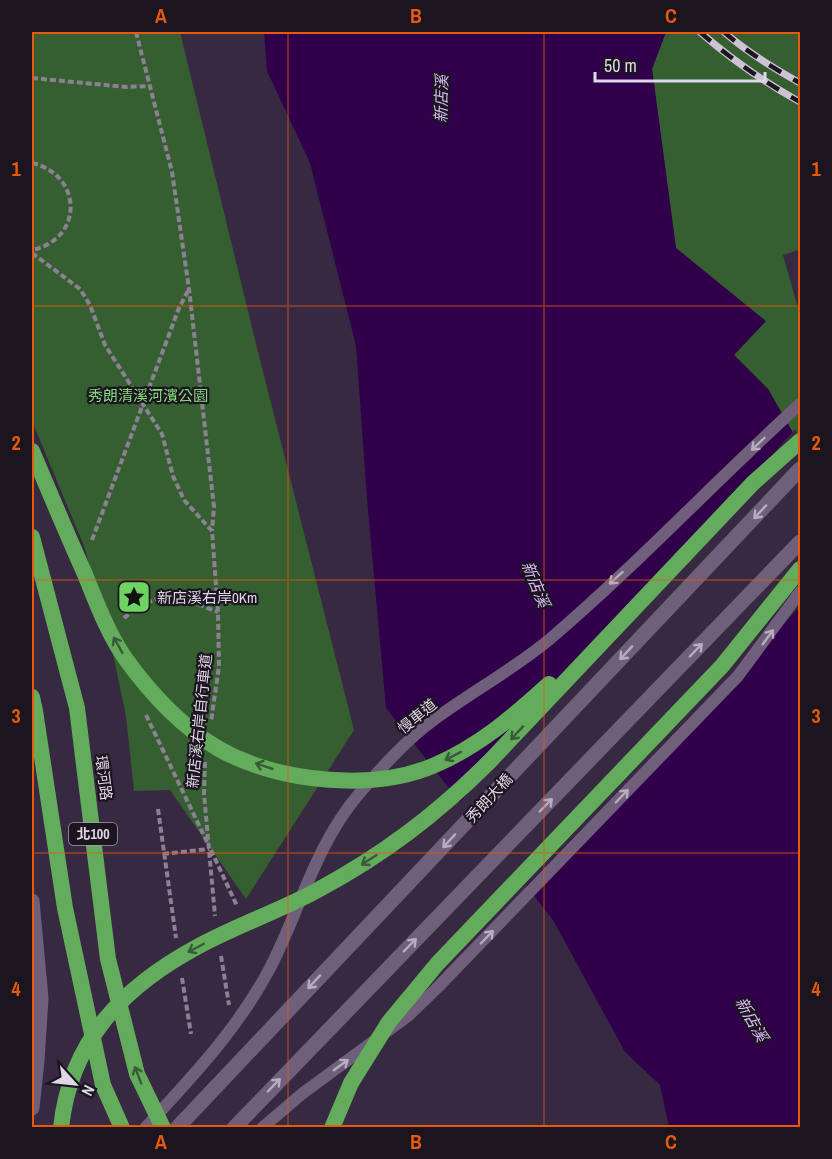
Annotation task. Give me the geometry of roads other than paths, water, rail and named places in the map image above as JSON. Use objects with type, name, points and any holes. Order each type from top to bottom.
[{"type":"highway","points":[[61,1128],[63,1108],[75,1069],[96,1028],[127,995],[162,968],[198,947],[315,892],[365,863],[415,829],[459,792],[490,761],[753,483],[801,441]]},
{"type":"highway","points":[[32,451],[105,622],[125,657],[156,697],[186,725],[220,749],[266,768],[308,778],[345,780],[389,778],[433,766],[473,746],[516,714],[643,599]]},
{"type":"highway","name":"環河路","points":[[32,537],[77,708],[108,959],[137,1074],[163,1128]]},
{"type":"highway","points":[[332,1128],[351,1083],[389,1022],[437,964],[722,666],[801,569]]},
{"type":"highway","name":"北100","points":[[32,697],[65,908],[103,1085],[122,1128]]},
{"type":"main road","name":"秀朗大橋","points":[[177,1128],[801,469]]},
{"type":"main road","points":[[234,1128],[801,542]]},
{"type":"main road","points":[[32,901],[41,998],[38,1061],[32,1108]]},
{"type":"lane","name":"慢車道","points":[[145,1128],[207,1061],[247,1009],[277,955],[326,841],[355,798],[389,760],[434,719],[549,640],[649,549],[801,404]]},
{"type":"lane","points":[[262,1128],[303,1094],[408,1016],[437,988],[738,676],[801,592]]},
{"type":"water","name":"新店溪","points":[[264,32],[666,32],[652,69],[676,248],[766,321],[734,355],[768,389],[800,445],[800,1127],[669,1127],[660,1085],[625,1052],[553,920],[386,708],[356,346],[310,163],[267,71]]},
{"type":"railway","points":[[700,32],[749,70],[800,102]]},
{"type":"railway","points":[[724,32],[761,59],[800,83]]},
{"type":"place","name":"新店溪右岸0Km","points":[[134,597]]},
{"type":"park label","name":"秀朗清溪河濱公園","points":[[148,395]]}]
